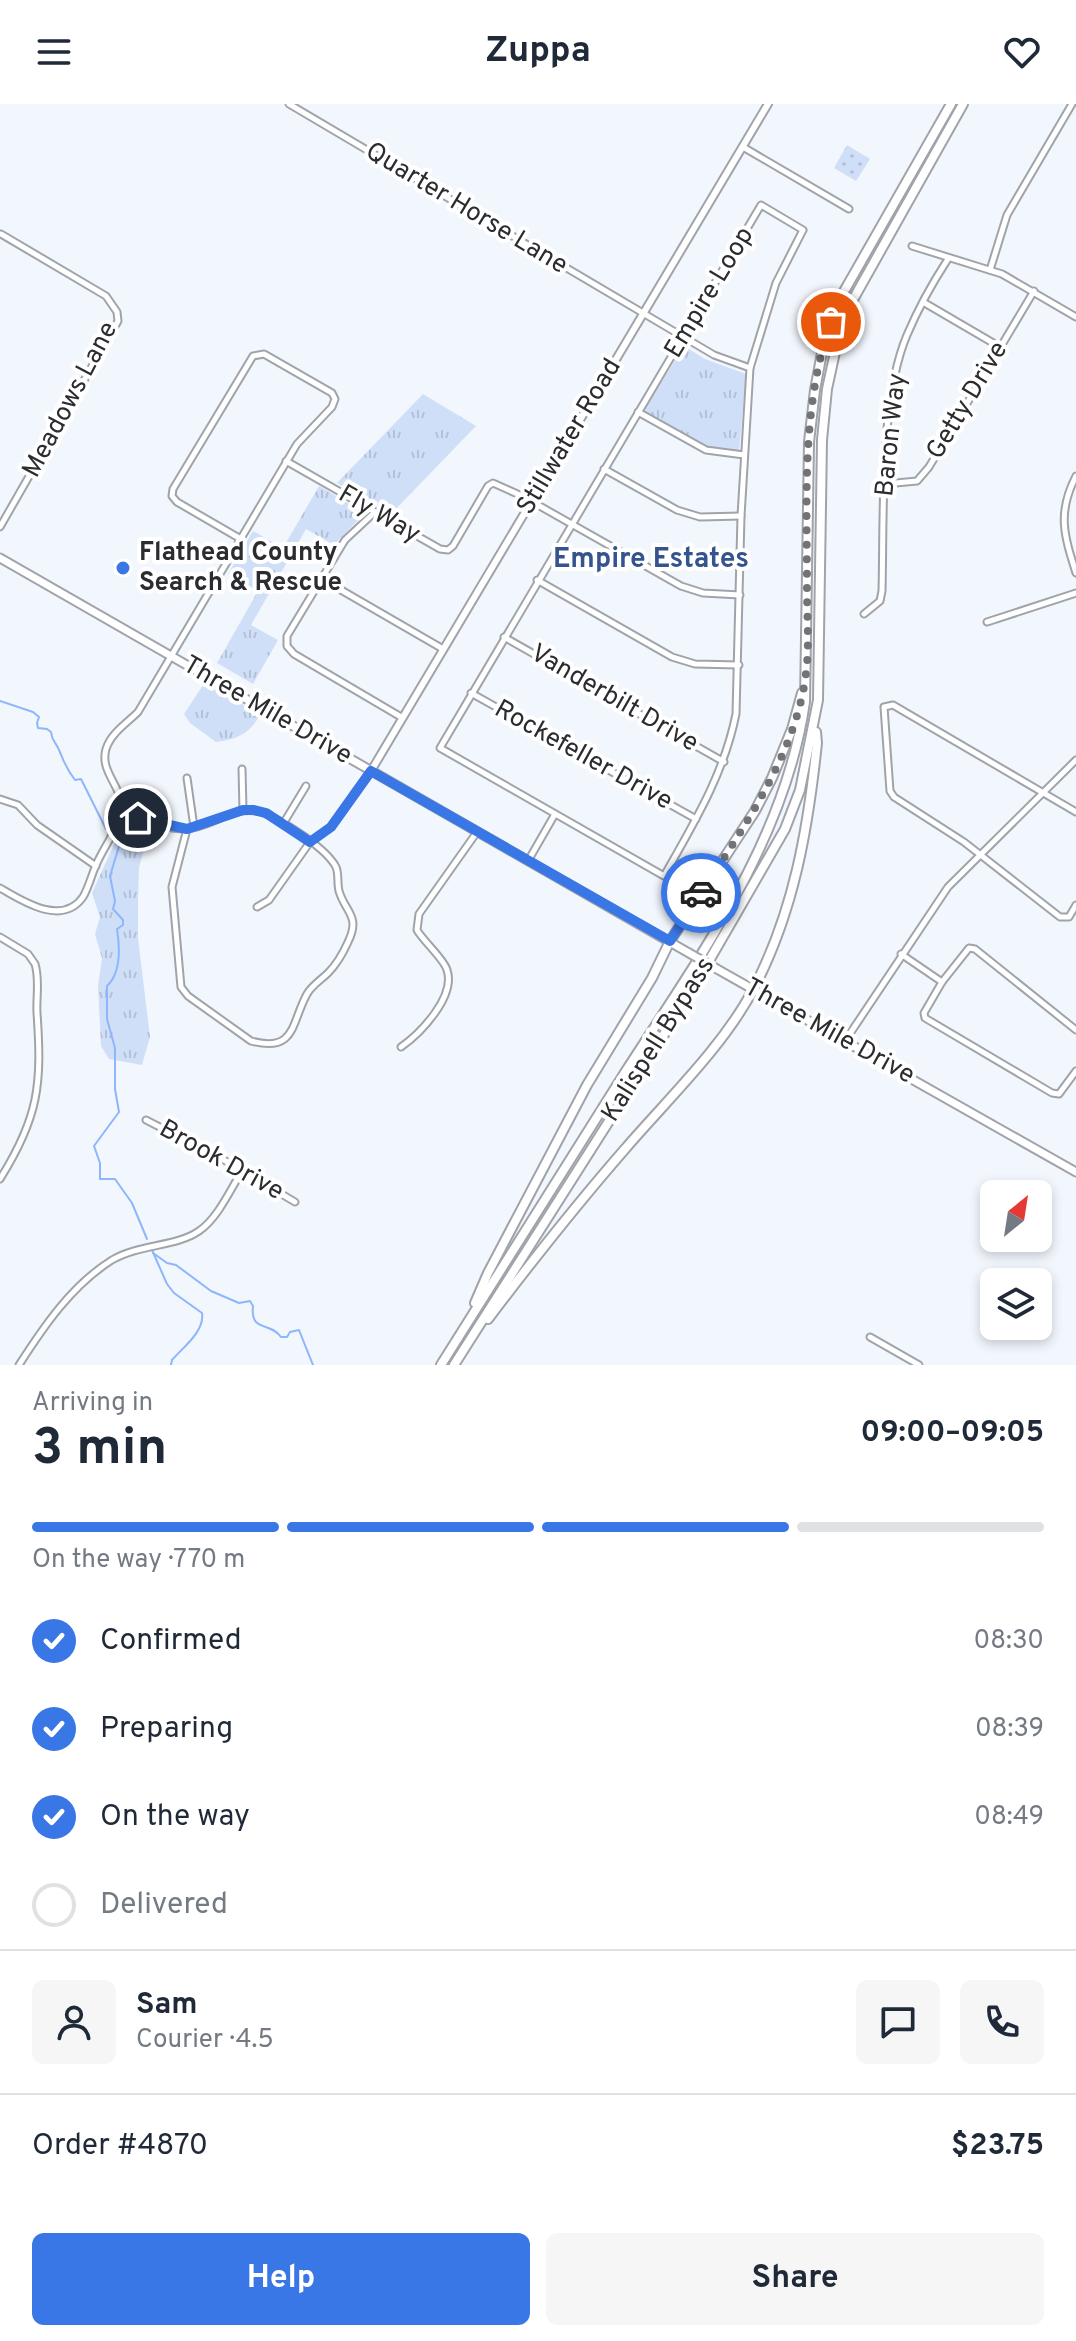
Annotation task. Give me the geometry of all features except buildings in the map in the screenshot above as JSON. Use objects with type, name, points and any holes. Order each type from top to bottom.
[{"type":"highway","name":"Kalispell Bypass","points":[[441,1365],[682,984],[745,879],[772,826],[787,783],[802,721],[809,442],[824,342],[838,302],[951,104]]},
{"type":"highway","name":"Kalispell Bypass","points":[[456,1361],[691,992],[772,855],[800,790],[815,720],[820,623],[822,440],[827,389],[837,343],[850,305],[963,104]]},
{"type":"highway","points":[[465,1326],[488,1273],[573,1112],[652,978],[670,941],[766,789],[792,729],[805,681]]},
{"type":"highway","points":[[456,1361],[572,1209],[700,1064],[753,989],[793,894],[814,778],[815,720]]},
{"type":"main road","name":"Three Mile Drive","points":[[0,558],[1076,1172]]},
{"type":"street","name":"Quarter Horse Lane","points":[[289,104],[714,355],[750,368]]},
{"type":"street","name":"Stillwater Road","points":[[371,771],[768,104]]},
{"type":"street","points":[[990,270],[1007,215],[1072,104]]},
{"type":"street","points":[[743,147],[849,209]]},
{"type":"street","name":"Empire Loop","points":[[761,205],[803,230],[776,283],[750,368],[741,516],[736,714],[724,762],[664,876],[440,748],[570,524],[684,337],[761,205]]},
{"type":"street","name":"Meadows Lane","points":[[0,527],[118,321],[117,312],[106,296],[1,234]]},
{"type":"street","points":[[912,246],[1011,278],[1076,316]]},
{"type":"street","name":"Baron Way","points":[[864,614],[880,601],[882,591],[885,484],[894,378],[906,336],[948,259]]},
{"type":"street","name":"Getty Drive","points":[[885,484],[917,481],[929,467],[1034,291]]},
{"type":"street","points":[[923,302],[1000,347]]},
{"type":"street","points":[[0,888],[34,907],[52,911],[70,908],[82,898],[121,812],[119,793],[104,762],[112,737],[138,712],[286,461],[306,433],[332,407],[335,399],[332,393],[258,353],[253,356],[173,489],[172,496],[177,502],[239,538]]},
{"type":"street","points":[[638,412],[706,450],[744,455]]},
{"type":"street","name":"Fly Way","points":[[286,461],[440,549],[448,550],[453,546],[488,486],[493,483],[532,501]]},
{"type":"street","points":[[604,469],[677,510],[700,517],[741,516]]},
{"type":"street","points":[[1076,476],[1065,501],[1063,520],[1076,573]]},
{"type":"street","points":[[532,501],[681,586],[703,593],[740,595]]},
{"type":"street","points":[[375,512],[345,540],[287,636],[287,646],[294,654],[401,717]]},
{"type":"street","points":[[322,579],[443,649]]},
{"type":"street","points":[[537,580],[672,657],[695,664],[739,665]]},
{"type":"street","points":[[987,622],[1076,593]]},
{"type":"street","name":"Vanderbilt Drive","points":[[504,637],[724,762]]},
{"type":"street","name":"Rockefeller Drive","points":[[471,693],[696,819]]},
{"type":"street","points":[[1076,812],[893,705],[884,707],[890,791],[905,806],[954,835],[1060,917],[1069,917],[1076,905]]},
{"type":"street","points":[[845,1041],[948,887],[1076,760]]},
{"type":"street","points":[[242,769],[243,810]]},
{"type":"street","points":[[257,907],[269,900],[310,842],[331,827],[371,771]]},
{"type":"street","points":[[121,812],[175,828],[190,828],[243,810],[266,813],[330,858],[338,870],[339,891],[352,914],[353,927],[349,941],[329,972],[306,995],[295,1027],[277,1043],[251,1041],[188,996],[181,987],[172,887],[190,828],[187,778]]},
{"type":"street","points":[[283,824],[306,786]]},
{"type":"street","points":[[0,799],[18,805],[49,835],[96,866]]},
{"type":"street","points":[[528,861],[555,814]]},
{"type":"street","points":[[401,1047],[426,1027],[449,984],[447,967],[417,930],[419,914],[477,832]]},
{"type":"street","points":[[0,937],[28,954],[36,965],[40,1057],[37,1090],[26,1131],[0,1179]]},
{"type":"street","points":[[1076,1030],[975,949],[969,948],[924,1008],[925,1018],[1052,1093],[1059,1094],[1076,1071]]},
{"type":"street","points":[[901,954],[942,982]]},
{"type":"street","name":"Brook Drive","points":[[146,1120],[295,1202]]},
{"type":"street","points":[[19,1365],[61,1305],[87,1280],[122,1255],[201,1230],[242,1171]]},
{"type":"street","points":[[870,1337],[919,1365]]},
{"type":"green space","points":[[847,145],[870,159],[856,181],[834,168]]},
{"type":"green space","points":[[684,346],[705,359],[746,374],[739,452],[715,450],[646,412]]},
{"type":"green space","points":[[423,394],[476,426],[390,515],[337,483]]},
{"type":"green space","points":[[319,486],[363,512],[362,516],[334,545],[306,529],[251,625],[278,640],[253,684],[217,663],[258,591],[228,574],[253,531],[283,548]]},
{"type":"green space","points":[[205,682],[260,715],[252,727],[237,737],[216,742],[190,723],[184,714]]},
{"type":"green space","points":[[126,818],[150,826],[139,868],[138,938],[150,1037],[142,1065],[109,1059],[101,1046],[98,986],[102,958],[95,934],[100,917],[92,893]]},
{"type":"waterway","points":[[0,701],[39,717],[38,728],[51,732],[67,768],[75,780],[81,779],[106,829]]},
{"type":"waterway","points":[[120,843],[110,876],[115,901],[113,909],[123,920],[123,925],[117,929],[117,967],[107,986],[107,1019],[115,1048],[115,1089],[119,1112],[94,1146],[100,1163],[100,1179],[115,1179],[132,1203],[147,1239]]},
{"type":"waterway","points":[[152,1250],[174,1293],[202,1313],[200,1327],[171,1365]]},
{"type":"waterway","points":[[153,1253],[176,1265],[211,1291],[239,1303],[250,1301],[255,1320],[281,1337],[299,1330],[313,1365]]},
{"type":"way so far","points":[[701,893],[755,811],[772,778],[792,729],[805,681],[809,442],[815,390],[831,322]]},
{"type":"place","name":"Flathead County Search & Rescue","points":[[123,568]]},
{"type":"district","name":"Empire Estates","points":[[651,560]]},
{"type":"route","points":[[138,818],[187,829],[231,813],[254,810],[266,813],[310,842],[331,827],[371,771],[670,941],[701,893]]}]
